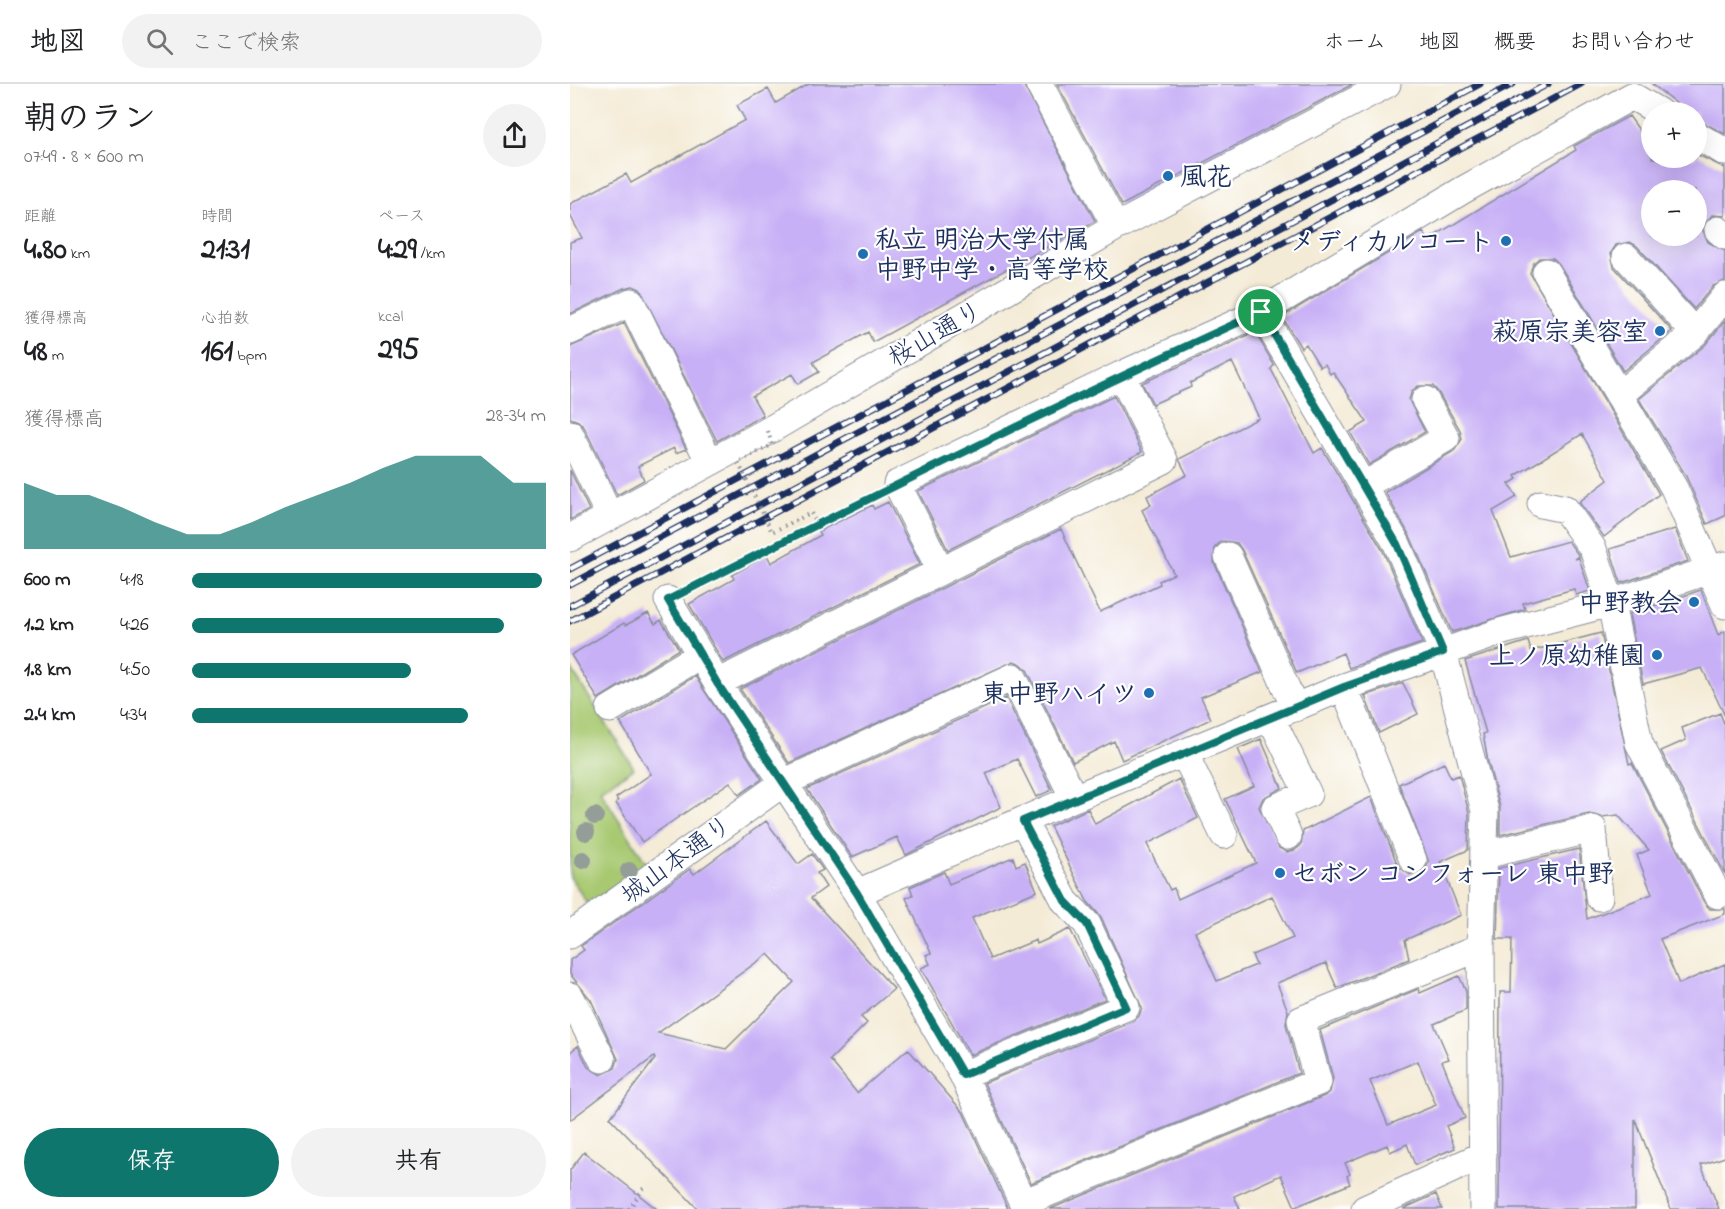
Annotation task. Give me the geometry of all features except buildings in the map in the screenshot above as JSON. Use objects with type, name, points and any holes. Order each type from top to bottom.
[{"type":"street","points":[[1039,84],[1116,227]]},
{"type":"street","name":"桜山通り","points":[[570,538],[768,431],[1116,227],[1388,84]]},
{"type":"street","points":[[941,571],[897,484],[1121,375],[1261,312],[1463,190],[1632,96],[1642,102]]},
{"type":"street","points":[[1707,141],[1725,152]]},
{"type":"street","points":[[1626,257],[1695,333]]},
{"type":"street","points":[[1546,272],[1674,488],[1717,567],[1725,605]]},
{"type":"street","points":[[1619,395],[1695,333],[1725,296]]},
{"type":"street","points":[[570,331],[631,302],[709,461]]},
{"type":"street","points":[[1261,312],[1397,544],[1443,652],[1485,811],[1481,947],[1483,1209]]},
{"type":"street","points":[[717,683],[1164,460],[1121,375]]},
{"type":"street","points":[[1363,486],[1446,438],[1425,400]]},
{"type":"street","points":[[570,434],[610,517]]},
{"type":"street","points":[[1541,504],[1565,509],[1593,549],[1611,603],[1639,743],[1718,895]]},
{"type":"street","points":[[1228,556],[1283,713],[1308,794],[1275,808],[1288,836]]},
{"type":"street","points":[[857,893],[1074,798],[1344,687],[1503,631],[1611,603],[1717,567]]},
{"type":"street","points":[[668,600],[717,683],[857,893],[963,1075],[1026,1206],[1318,1082],[1301,1020],[1481,947]]},
{"type":"street","points":[[610,709],[700,655]]},
{"type":"street","name":"城山本通り","points":[[570,935],[783,783],[1013,676],[1074,798]]},
{"type":"street","points":[[1344,687],[1413,860]]},
{"type":"street","points":[[1184,753],[1224,835]]},
{"type":"street","points":[[963,1075],[1126,1007],[1087,924],[1065,901],[1023,821]]},
{"type":"street","points":[[1484,855],[1593,829],[1599,897]]},
{"type":"street","points":[[570,996],[602,1059]]},
{"type":"street","points":[[1365,1209],[1483,1155]]},
{"type":"path","points":[[768,431],[772,445],[738,462],[772,532],[811,513],[817,524]]},
{"type":"path","points":[[668,600],[897,484]]},
{"type":"path","points":[[629,1209],[645,1185]]},
{"type":"green space","points":[[570,667],[634,768],[600,790],[648,866],[588,905],[570,877]]},
{"type":"railway","points":[[570,569],[1480,84]]},
{"type":"railway","points":[[570,585],[1513,84]]},
{"type":"railway","points":[[570,606],[1548,84]]},
{"type":"railway","points":[[570,621],[1581,84]]},
{"type":"place","name":"風花","points":[[1168,176]]},
{"type":"place","name":"メディカルコート","points":[[1506,241]]},
{"type":"place","name":"私立 明治大学付属 中野中学・高等学校","points":[[863,254]]},
{"type":"place","name":"萩原宗美容室","points":[[1660,331]]},
{"type":"place","name":"中野教会","points":[[1694,602]]},
{"type":"place","name":"上ノ原幼稚園","points":[[1657,655]]},
{"type":"place","name":"東中野ハイツ","points":[[1149,693]]},
{"type":"place","name":"セボン コンフォーレ 東中野","points":[[1280,873]]},
{"type":"route","points":[[1261,312],[1397,544],[1443,652],[1344,687],[1023,821],[1065,901],[1087,924],[1126,1007],[963,1075],[857,893],[717,683],[668,600],[897,484],[1121,375],[1261,312]]}]
